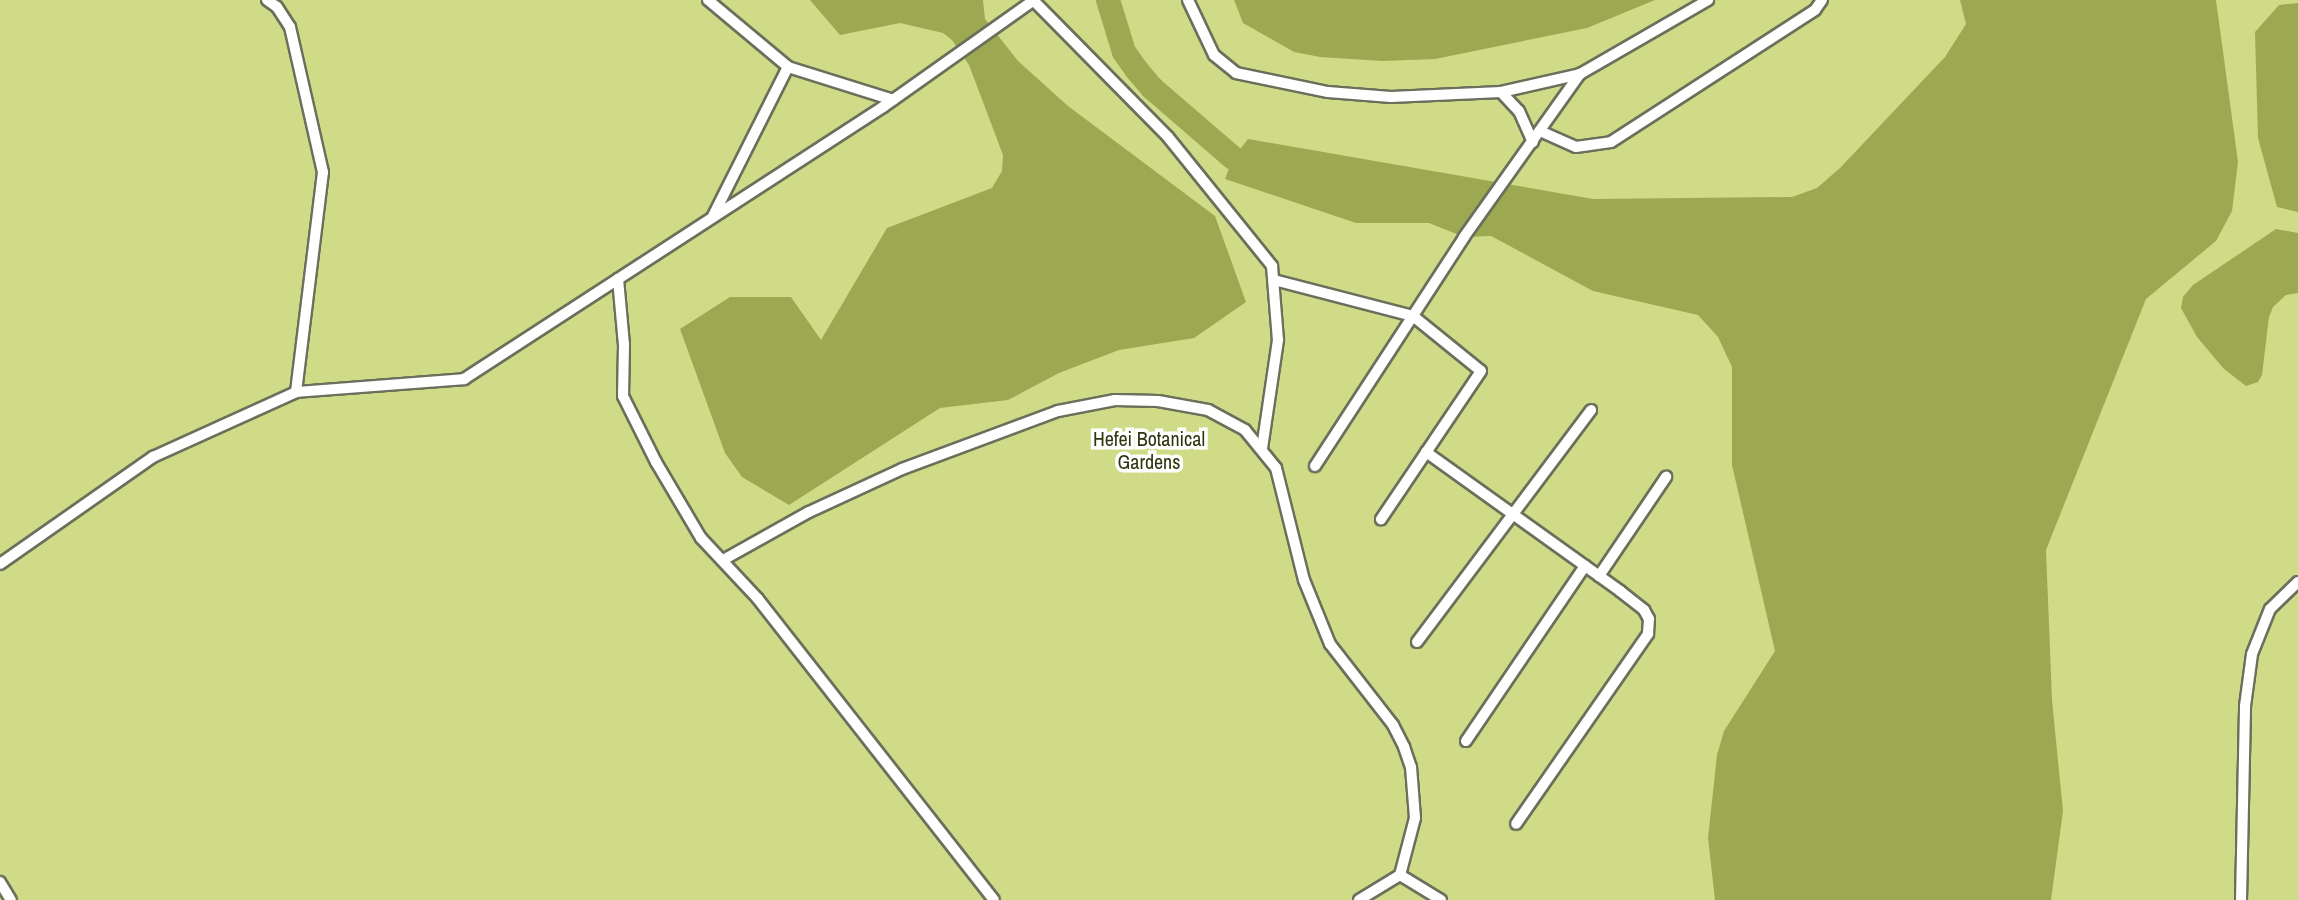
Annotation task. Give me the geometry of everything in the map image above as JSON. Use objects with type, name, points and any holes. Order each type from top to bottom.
[{"type":"lane","points":[[267,0],[277,7],[290,27],[323,172],[296,392]]},
{"type":"lane","points":[[708,0],[788,67],[893,100]]},
{"type":"lane","points":[[0,564],[153,457],[296,392],[464,379],[893,100],[1034,0],[1168,137],[1265,255],[1274,280],[1278,340],[1262,448]]},
{"type":"lane","points":[[1188,0],[1214,55],[1227,69],[1248,78],[1328,92],[1391,97],[1501,92],[1580,74],[1708,0]]},
{"type":"lane","points":[[1540,131],[1576,147],[1611,142],[1815,10],[1822,0]]},
{"type":"lane","points":[[712,218],[788,67]]},
{"type":"lane","points":[[1315,466],[1464,237],[1580,74]]},
{"type":"lane","points":[[1501,92],[1519,111],[1533,142]]},
{"type":"lane","points":[[618,279],[624,345],[623,396],[656,462],[701,538],[758,599],[994,900]]},
{"type":"lane","points":[[1274,280],[1413,316],[1481,371],[1381,519]]},
{"type":"lane","points":[[723,560],[809,512],[902,469],[1058,411],[1115,400],[1158,401],[1208,410],[1245,430],[1276,468],[1304,580],[1330,644],[1393,725],[1411,767],[1415,818],[1400,875],[1359,900]]},
{"type":"lane","points":[[1417,642],[1515,516],[1591,410]]},
{"type":"lane","points":[[1426,452],[1599,576],[1644,610],[1649,619],[1648,634],[1516,824]]},
{"type":"lane","points":[[1599,576],[1666,477]]},
{"type":"lane","points":[[1466,741],[1585,566]]},
{"type":"lane","points":[[2241,900],[2245,706],[2252,654],[2270,609],[2298,582]]},
{"type":"lane","points":[[1400,875],[1441,900]]},
{"type":"lane","points":[[0,882],[11,900]]},
{"type":"green space","name":"Hefei Botanical Gardens","points":[[0,0],[2298,0],[2298,900],[0,900]]},
{"type":"shaded area","points":[[810,0],[983,0],[985,19],[1018,61],[1068,106],[1215,216],[1246,302],[1194,338],[1119,350],[1059,373],[1008,400],[940,408],[789,505],[742,477],[725,453],[680,329],[730,297],[791,297],[821,340],[887,228],[992,188],[1002,171],[1003,155],[969,65],[952,40],[943,33],[900,23],[840,35]]},
{"type":"shaded area","points":[[1234,0],[1655,0],[1587,28],[1435,59],[1382,61],[1294,52],[1243,23]]},
{"type":"shaded area","points":[[1960,0],[2216,0],[2238,162],[2232,211],[2216,241],[2146,299],[2046,550],[2052,700],[2063,811],[2051,900],[1715,900],[1708,838],[1717,755],[1724,731],[1775,651],[1732,465],[1732,367],[1718,337],[1698,315],[1593,291],[1491,236],[1464,237],[1429,223],[1356,223],[1225,179],[1233,158],[1248,139],[1593,199],[1792,197],[1817,188],[1840,168],[1945,57],[1966,24]]},
{"type":"shaded area","points":[[2298,3],[2298,212],[2277,207],[2258,138],[2255,32],[2279,5]]},
{"type":"shaded area","points":[[2276,229],[2298,233],[2298,293],[2286,295],[2273,307],[2262,375],[2258,382],[2246,386],[2224,369],[2197,337],[2181,308],[2183,297],[2193,285]]},
{"type":"waterway","points":[[1108,0],[1124,52],[1136,69],[1152,88],[1233,158]]}]
